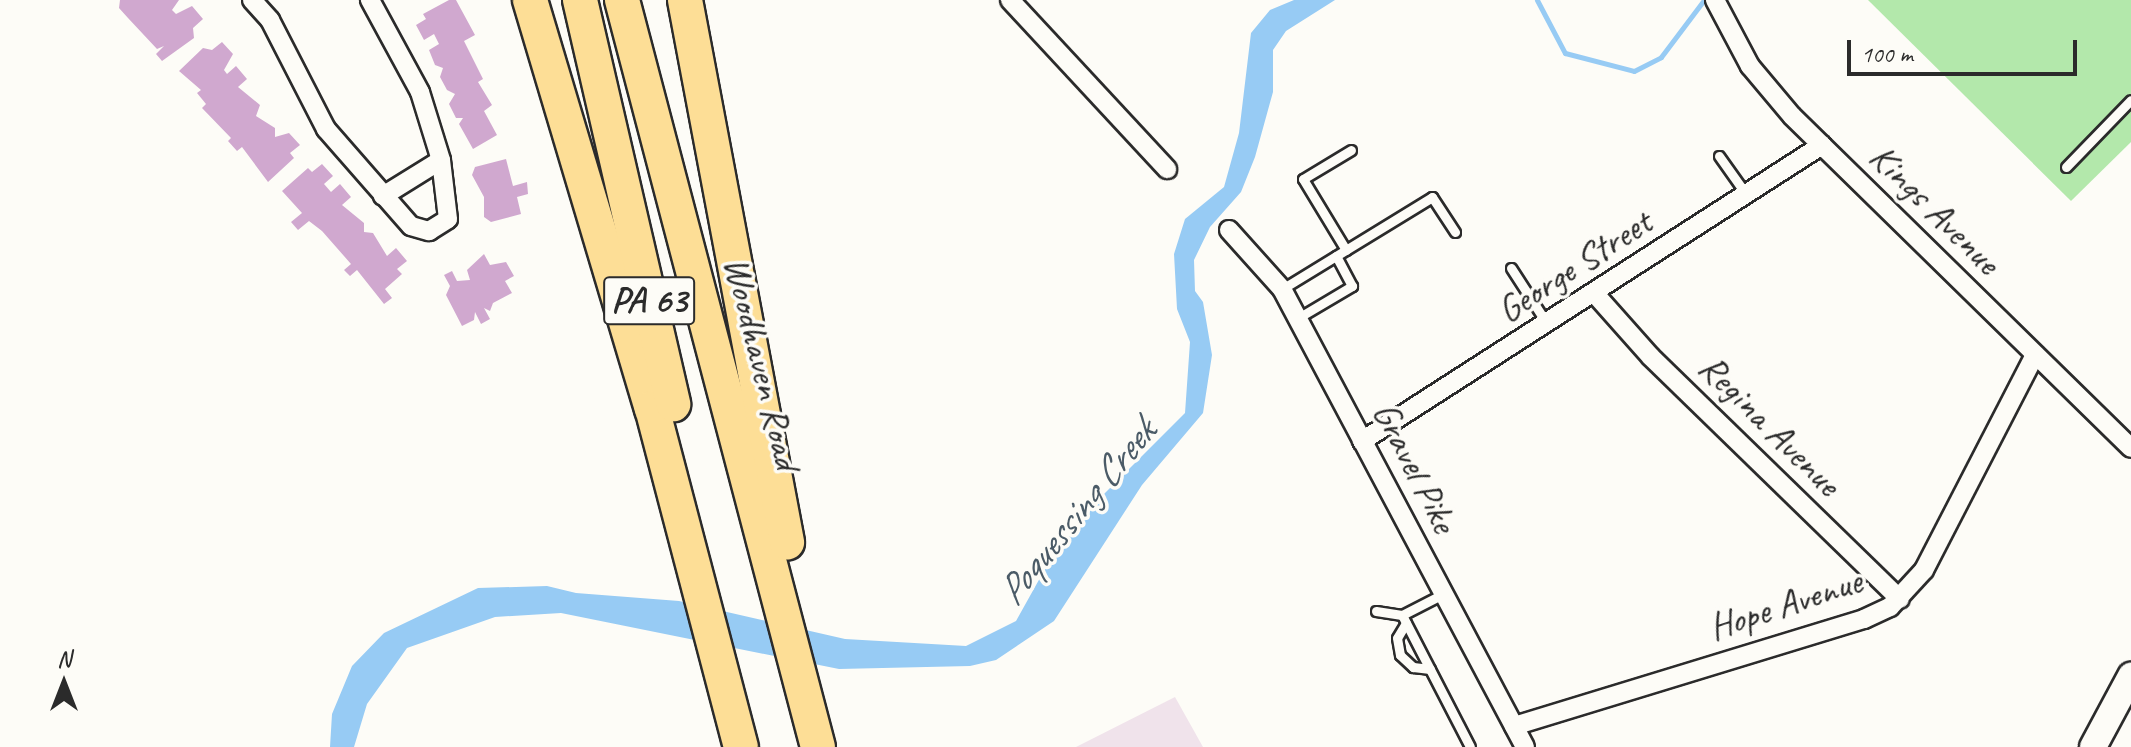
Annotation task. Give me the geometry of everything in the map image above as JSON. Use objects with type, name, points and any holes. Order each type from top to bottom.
[{"type":"highway","points":[[530,0],[709,601]]},
{"type":"highway","name":"Woodhaven Road","points":[[622,0],[698,283],[793,616],[823,746]]},
{"type":"highway","points":[[647,0],[698,283]]},
{"type":"highway","points":[[685,0],[793,616]]},
{"type":"highway","name":"PA 63","points":[[580,3],[709,601],[754,747]]},
{"type":"highway","points":[[723,654],[741,747]]},
{"type":"main road","points":[[2093,747],[2131,676]]},
{"type":"street","points":[[252,0],[276,30],[320,120],[411,226],[429,231],[448,219],[450,200],[441,160],[420,92],[370,0]]},
{"type":"street","points":[[1010,0],[1167,169]]},
{"type":"street","name":"Kings Avenue","points":[[1716,3],[1757,77],[1822,145],[2131,448]]},
{"type":"street","name":"George Street","points":[[1362,441],[1548,325],[1822,145]]},
{"type":"street","points":[[383,196],[441,160]]},
{"type":"street","name":"Gravel Pike","points":[[1229,230],[1282,289],[1525,747]]},
{"type":"street","name":"Regina Avenue","points":[[1595,294],[1651,357],[1900,599]]},
{"type":"street","name":"Hope Avenue","points":[[1514,726],[1864,619],[1900,599],[1924,570],[2035,355]]},
{"type":"lane","points":[[2066,167],[2131,100]]},
{"type":"lane","points":[[1346,250],[1303,179],[1351,150]]},
{"type":"lane","points":[[1719,156],[1746,194]]},
{"type":"lane","points":[[1282,289],[1432,197],[1455,232]]},
{"type":"lane","points":[[1298,318],[1352,286],[1336,256]]},
{"type":"lane","points":[[1511,268],[1548,325]]},
{"type":"lane","points":[[1430,669],[1413,667],[1400,655],[1397,638],[1404,619],[1443,594]]},
{"type":"lane","points":[[1376,611],[1404,619],[1470,747]]},
{"type":"shaded area","points":[[1175,697],[1203,747],[1076,747]]},
{"type":"green space","points":[[1868,0],[2131,0],[2131,142],[2071,201]]},
{"type":"water","points":[[1294,0],[1335,0],[1286,31],[1273,50],[1273,92],[1255,157],[1241,192],[1210,227],[1194,260],[1195,291],[1203,302],[1212,355],[1203,413],[1142,485],[1054,621],[996,660],[970,666],[839,669],[561,613],[495,617],[407,648],[367,704],[354,747],[330,747],[332,714],[352,666],[384,633],[478,588],[547,586],[576,593],[679,601],[845,639],[966,646],[1016,621],[1050,560],[1103,495],[1185,413],[1190,342],[1177,309],[1174,254],[1185,219],[1224,187],[1239,133],[1251,33],[1270,10]]},
{"type":"building","points":[[120,0],[179,0],[172,10],[176,14],[192,6],[203,19],[193,28],[194,38],[162,61],[156,54],[164,46],[157,49],[119,8]]},
{"type":"building","points":[[449,0],[456,0],[475,35],[464,41],[483,79],[478,82],[492,105],[484,111],[497,135],[473,149],[459,124],[463,118],[456,118],[449,104],[455,94],[447,90],[440,77],[443,68],[435,65],[429,50],[439,44],[434,34],[424,40],[416,25],[426,19],[423,14]]},
{"type":"building","points":[[222,42],[233,54],[224,70],[227,74],[236,66],[247,79],[238,87],[260,105],[256,116],[275,128],[275,137],[289,133],[300,145],[290,153],[294,158],[268,182],[242,147],[237,151],[228,141],[231,138],[202,108],[206,104],[197,93],[201,90],[179,71],[203,48],[212,50]]},
{"type":"building","points":[[506,159],[513,186],[527,182],[528,194],[517,197],[521,214],[491,222],[484,217],[484,197],[472,175],[475,167]]},
{"type":"building","points":[[322,164],[333,176],[324,184],[331,192],[340,184],[351,197],[342,205],[364,223],[364,232],[373,233],[387,256],[396,248],[407,261],[397,269],[402,274],[385,289],[392,298],[384,304],[357,270],[350,276],[344,270],[351,264],[322,231],[309,221],[298,230],[291,222],[302,213],[282,191],[308,168],[312,172]]},
{"type":"building","points":[[484,254],[490,265],[506,262],[514,276],[505,281],[512,293],[493,303],[490,311],[484,308],[490,319],[481,324],[475,312],[474,320],[462,326],[446,295],[450,286],[444,275],[452,271],[457,281],[470,280],[467,270]]},
{"type":"waterway","points":[[1537,0],[1565,53],[1634,71],[1661,57],[1704,0]]},
{"type":"water label","name":"Poquessing Creek","points":[[1076,512]]}]
